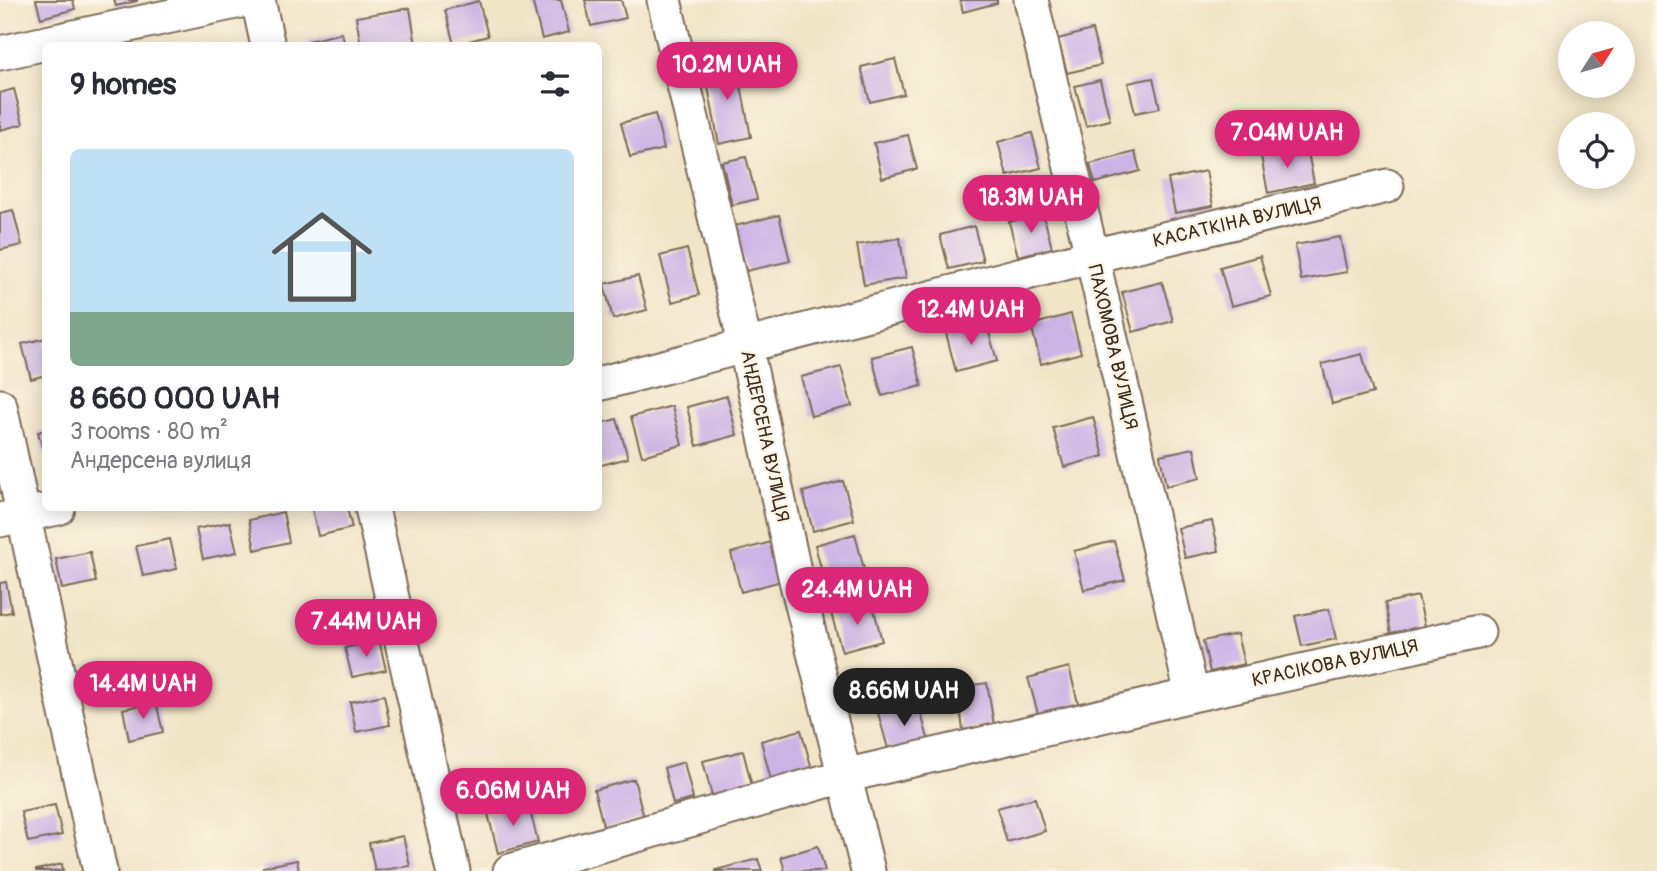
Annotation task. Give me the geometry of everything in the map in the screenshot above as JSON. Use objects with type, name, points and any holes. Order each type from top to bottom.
[{"type":"street","points":[[51,42],[245,0]]},
{"type":"street","points":[[258,0],[267,42]]},
{"type":"street","name":"АНДЕРСЕНА ВУЛИЦЯ","points":[[664,0],[745,344],[796,580],[868,871]]},
{"type":"street","name":"ПАХОМОВА ВУЛИЦЯ","points":[[1031,0],[1192,695]]},
{"type":"street","points":[[0,53],[42,44]]},
{"type":"street","name":"КАСАТКІНА ВУЛИЦЯ","points":[[602,383],[1092,256],[1387,186]]},
{"type":"street","points":[[0,406],[12,517],[100,871]]},
{"type":"street","points":[[12,517],[43,511]]},
{"type":"street","points":[[373,511],[453,871]]},
{"type":"street","name":"КРАСІКОВА ВУЛИЦЯ","points":[[510,871],[844,776],[1478,632]]},
{"type":"building","points":[[36,0],[73,0],[75,9],[41,18]]},
{"type":"building","points":[[114,0],[137,0],[137,1],[116,6]]},
{"type":"building","points":[[532,0],[561,0],[569,32],[542,39]]},
{"type":"building","points":[[585,0],[621,0],[626,18],[591,26]]},
{"type":"building","points":[[960,0],[997,0],[997,3],[963,12]]},
{"type":"building","points":[[479,1],[488,36],[453,42],[445,10]]},
{"type":"building","points":[[410,8],[415,42],[360,42],[356,17]]},
{"type":"building","points":[[1092,30],[1101,65],[1067,73],[1058,39]]},
{"type":"building","points":[[342,33],[344,42],[308,42]]},
{"type":"building","points":[[895,59],[904,94],[870,102],[861,67]]},
{"type":"building","points":[[736,60],[751,137],[719,144],[704,66]]},
{"type":"building","points":[[1153,78],[1160,108],[1135,113],[1128,83]]},
{"type":"building","points":[[1100,80],[1110,120],[1086,126],[1075,86]]},
{"type":"building","points":[[14,89],[23,124],[0,130],[0,93]]},
{"type":"building","points":[[655,114],[664,149],[630,157],[621,123]]},
{"type":"building","points":[[1032,133],[1041,168],[1007,176],[998,142]]},
{"type":"building","points":[[908,135],[917,169],[882,178],[874,143]]},
{"type":"building","points":[[1307,147],[1314,183],[1268,193],[1261,156]]},
{"type":"building","points":[[1135,152],[1140,171],[1095,183],[1090,164]]},
{"type":"building","points":[[746,157],[757,199],[732,205],[722,162]]},
{"type":"building","points":[[1206,171],[1213,206],[1175,213],[1168,179]]},
{"type":"building","points":[[13,210],[22,245],[0,250],[0,213]]},
{"type":"building","points":[[1043,213],[1052,248],[1018,256],[1009,222]]},
{"type":"building","points":[[779,215],[790,261],[746,271],[735,226]]},
{"type":"building","points":[[974,226],[983,261],[949,269],[940,235]]},
{"type":"building","points":[[1340,237],[1347,272],[1301,280],[1295,245]]},
{"type":"building","points":[[900,238],[906,278],[864,285],[857,245]]},
{"type":"building","points":[[687,249],[699,295],[672,302],[660,256]]},
{"type":"building","points":[[1260,256],[1271,296],[1231,306],[1220,267]]},
{"type":"building","points":[[638,276],[647,310],[613,319],[604,284]]},
{"type":"building","points":[[1162,282],[1173,321],[1133,332],[1122,292]]},
{"type":"building","points":[[1071,314],[1081,353],[1041,364],[1031,325]]},
{"type":"building","points":[[986,322],[997,361],[956,372],[946,333]]},
{"type":"building","points":[[42,339],[42,376],[31,379],[22,344]]},
{"type":"building","points":[[912,347],[922,386],[882,396],[872,357]]},
{"type":"building","points":[[1362,354],[1373,393],[1332,404],[1322,364]]},
{"type":"building","points":[[841,367],[852,406],[811,416],[801,377]]},
{"type":"building","points":[[727,396],[737,435],[697,446],[687,407]]},
{"type":"building","points":[[672,406],[682,445],[642,456],[631,417]]},
{"type":"building","points":[[1093,417],[1104,456],[1064,467],[1053,428]]},
{"type":"building","points":[[617,419],[628,458],[602,465],[602,423]]},
{"type":"building","points":[[1194,448],[1200,478],[1166,486],[1160,455]]},
{"type":"building","points":[[843,481],[854,520],[813,531],[803,492]]},
{"type":"building","points":[[313,511],[348,511],[352,528],[318,536]]},
{"type":"building","points":[[283,512],[289,542],[255,550],[249,520]]},
{"type":"building","points":[[1212,521],[1219,551],[1185,558],[1178,528]]},
{"type":"building","points":[[230,522],[237,552],[203,559],[196,529]]},
{"type":"building","points":[[855,534],[865,573],[825,584],[815,545]]},
{"type":"building","points":[[170,539],[177,569],[143,576],[136,546]]},
{"type":"building","points":[[1114,541],[1125,580],[1084,590],[1074,551]]},
{"type":"building","points":[[771,542],[781,581],[741,592],[731,553]]},
{"type":"building","points":[[90,552],[96,582],[62,589],[56,559]]},
{"type":"building","points":[[6,582],[12,612],[0,614],[0,583]]},
{"type":"building","points":[[1418,596],[1425,626],[1391,633],[1385,603]]},
{"type":"building","points":[[872,602],[882,641],[842,652],[831,613]]},
{"type":"building","points":[[1329,609],[1336,639],[1302,646],[1295,616]]},
{"type":"building","points":[[1237,634],[1244,664],[1210,672],[1203,641]]},
{"type":"building","points":[[379,640],[386,670],[352,677],[345,648]]},
{"type":"building","points":[[1069,667],[1079,707],[1039,717],[1028,678]]},
{"type":"building","points":[[987,683],[994,725],[963,730],[957,687]]},
{"type":"building","points":[[384,695],[390,725],[356,732],[350,702]]},
{"type":"building","points":[[156,702],[163,732],[129,740],[123,709]]},
{"type":"building","points":[[918,703],[929,742],[889,752],[878,713]]},
{"type":"building","points":[[801,730],[812,769],[771,780],[761,741]]},
{"type":"building","points":[[743,751],[753,790],[713,800],[703,761]]},
{"type":"building","points":[[684,762],[693,799],[673,804],[664,768]]},
{"type":"building","points":[[634,779],[644,818],[604,829],[594,790]]},
{"type":"building","points":[[1035,798],[1045,831],[1007,842],[997,808]]},
{"type":"building","points":[[528,803],[538,842],[498,853],[488,814]]},
{"type":"building","points":[[55,805],[62,835],[28,842],[21,812]]},
{"type":"building","points":[[403,836],[410,866],[375,871],[369,843]]},
{"type":"building","points":[[818,846],[825,871],[785,871],[781,857]]},
{"type":"building","points":[[758,859],[762,871],[716,871],[716,870]]},
{"type":"building","points":[[297,860],[299,871],[264,871],[263,867]]},
{"type":"building","points":[[62,864],[63,871],[36,871],[36,870]]}]
